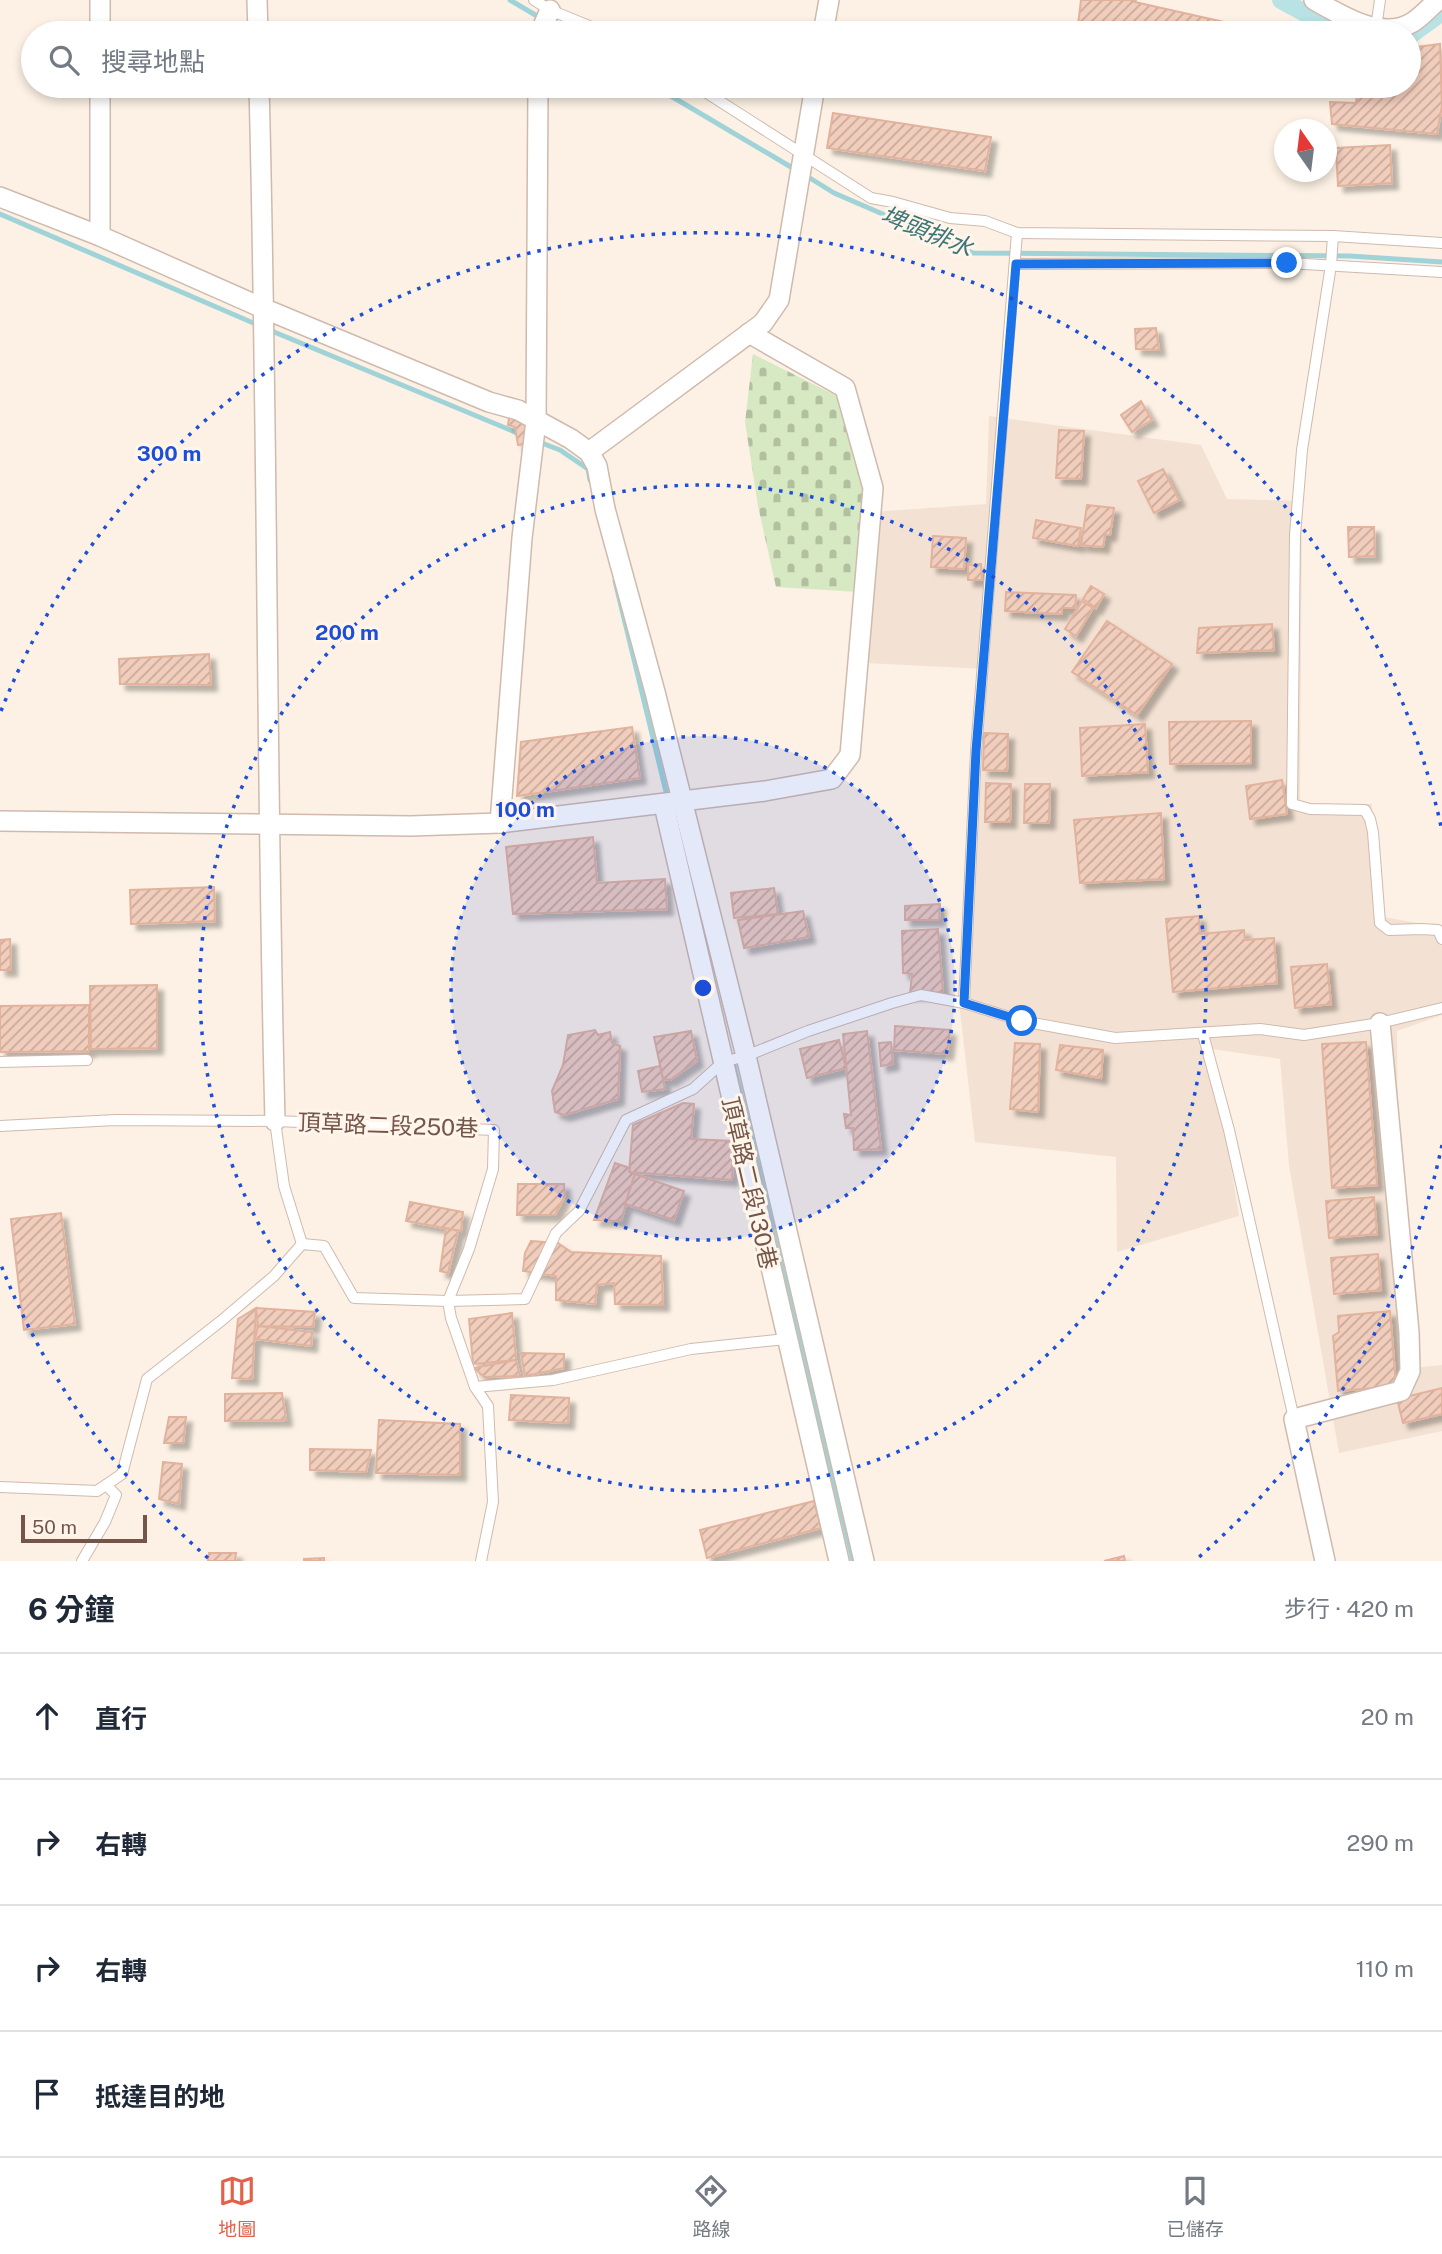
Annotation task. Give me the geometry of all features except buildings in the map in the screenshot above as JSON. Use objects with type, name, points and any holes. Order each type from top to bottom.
[{"type":"street","points":[[100,0],[100,21]]},
{"type":"street","points":[[257,0],[258,21]]},
{"type":"street","points":[[825,21],[829,0]]},
{"type":"street","points":[[1314,0],[1354,21]]},
{"type":"street","points":[[1414,21],[1438,0]]},
{"type":"street","points":[[100,98],[100,236]]},
{"type":"street","points":[[259,98],[265,309],[268,823],[275,1121]]},
{"type":"street","points":[[500,824],[522,538],[536,421],[538,98]]},
{"type":"street","points":[[589,452],[763,323],[779,300],[813,98]]},
{"type":"street","points":[[0,197],[100,236],[265,309],[489,402],[518,410],[589,452],[597,466],[605,509],[654,692],[672,803],[746,1056],[864,1561]]},
{"type":"street","points":[[0,821],[500,824],[765,792],[832,779],[850,755],[873,488],[845,388],[749,333]]},
{"type":"street","name":"頂草路二段130巷","points":[[672,803],[723,1062],[839,1561]]},
{"type":"street","points":[[1325,1561],[1294,1419],[1401,1391],[1410,1371],[1409,1332],[1380,1023]]},
{"type":"lane","points":[[1377,21],[1380,0]]},
{"type":"lane","points":[[542,5],[579,21]]},
{"type":"lane","points":[[715,98],[872,198],[950,218],[985,221],[1017,233],[1333,236],[1442,243]]},
{"type":"lane","points":[[964,1003],[976,751],[1017,233]]},
{"type":"lane","points":[[1333,236],[1331,265],[1302,450],[1295,535],[1292,803],[1310,809],[1365,810],[1373,832],[1380,923],[1389,930],[1438,930],[1442,939]]},
{"type":"lane","points":[[1016,264],[1287,263],[1442,272]]},
{"type":"lane","points":[[302,1244],[324,1246],[354,1298],[448,1301],[525,1299],[556,1233],[579,1211],[626,1120],[693,1089],[723,1062],[921,995],[964,1003],[1022,1021],[1115,1038],[1260,1029],[1304,1035],[1380,1023],[1442,1008]]},
{"type":"lane","points":[[1203,1034],[1229,1130],[1294,1419]]},
{"type":"lane","points":[[0,1062],[87,1060]]},
{"type":"lane","name":"頂草路二段250巷","points":[[0,1126],[116,1120],[275,1121],[494,1130],[493,1169],[469,1249],[448,1301]]},
{"type":"lane","points":[[275,1121],[284,1186],[302,1244]]},
{"type":"lane","points":[[0,1487],[97,1491],[122,1474],[147,1379],[274,1276],[302,1244]]},
{"type":"lane","points":[[448,1301],[451,1318],[475,1387],[488,1406],[493,1502],[481,1561]]},
{"type":"lane","points":[[475,1387],[553,1380],[691,1349],[786,1339]]},
{"type":"lane","points":[[82,1561],[105,1522],[116,1495],[106,1485]]},
{"type":"shaded area","points":[[989,416],[1201,445],[1227,499],[1302,501],[1300,804],[1372,804],[1373,915],[1439,927],[1442,944],[1442,1015],[1397,1031],[1400,1369],[1442,1365],[1442,1431],[1339,1453],[1289,1166],[1280,1059],[1212,1049],[1239,1216],[1117,1252],[1116,1157],[975,1142],[960,1011],[986,669],[865,663],[872,512],[986,504]]},
{"type":"green space","points":[[753,354],[845,400],[864,467],[859,592],[776,587],[758,506],[745,422]]},
{"type":"waterway","name":"埤頭排水","points":[[510,0],[546,21]]},
{"type":"waterway","points":[[1281,0],[1320,21]]},
{"type":"waterway","points":[[1421,27],[1442,12]]},
{"type":"waterway","name":"埤頭排水","points":[[674,98],[796,170]]},
{"type":"waterway","name":"埤頭排水","points":[[805,175],[834,193],[973,253],[1350,256],[1442,262]]},
{"type":"waterway","points":[[0,214],[258,325]]},
{"type":"waterway","points":[[267,329],[520,434]]},
{"type":"waterway","points":[[539,442],[560,450],[588,469],[590,480]]},
{"type":"waterway","points":[[615,581],[668,800]]},
{"type":"waterway","points":[[732,1057],[853,1561]]},
{"type":"route","points":[[1022,1021],[964,1003],[976,751],[1016,264],[1287,263]]}]
